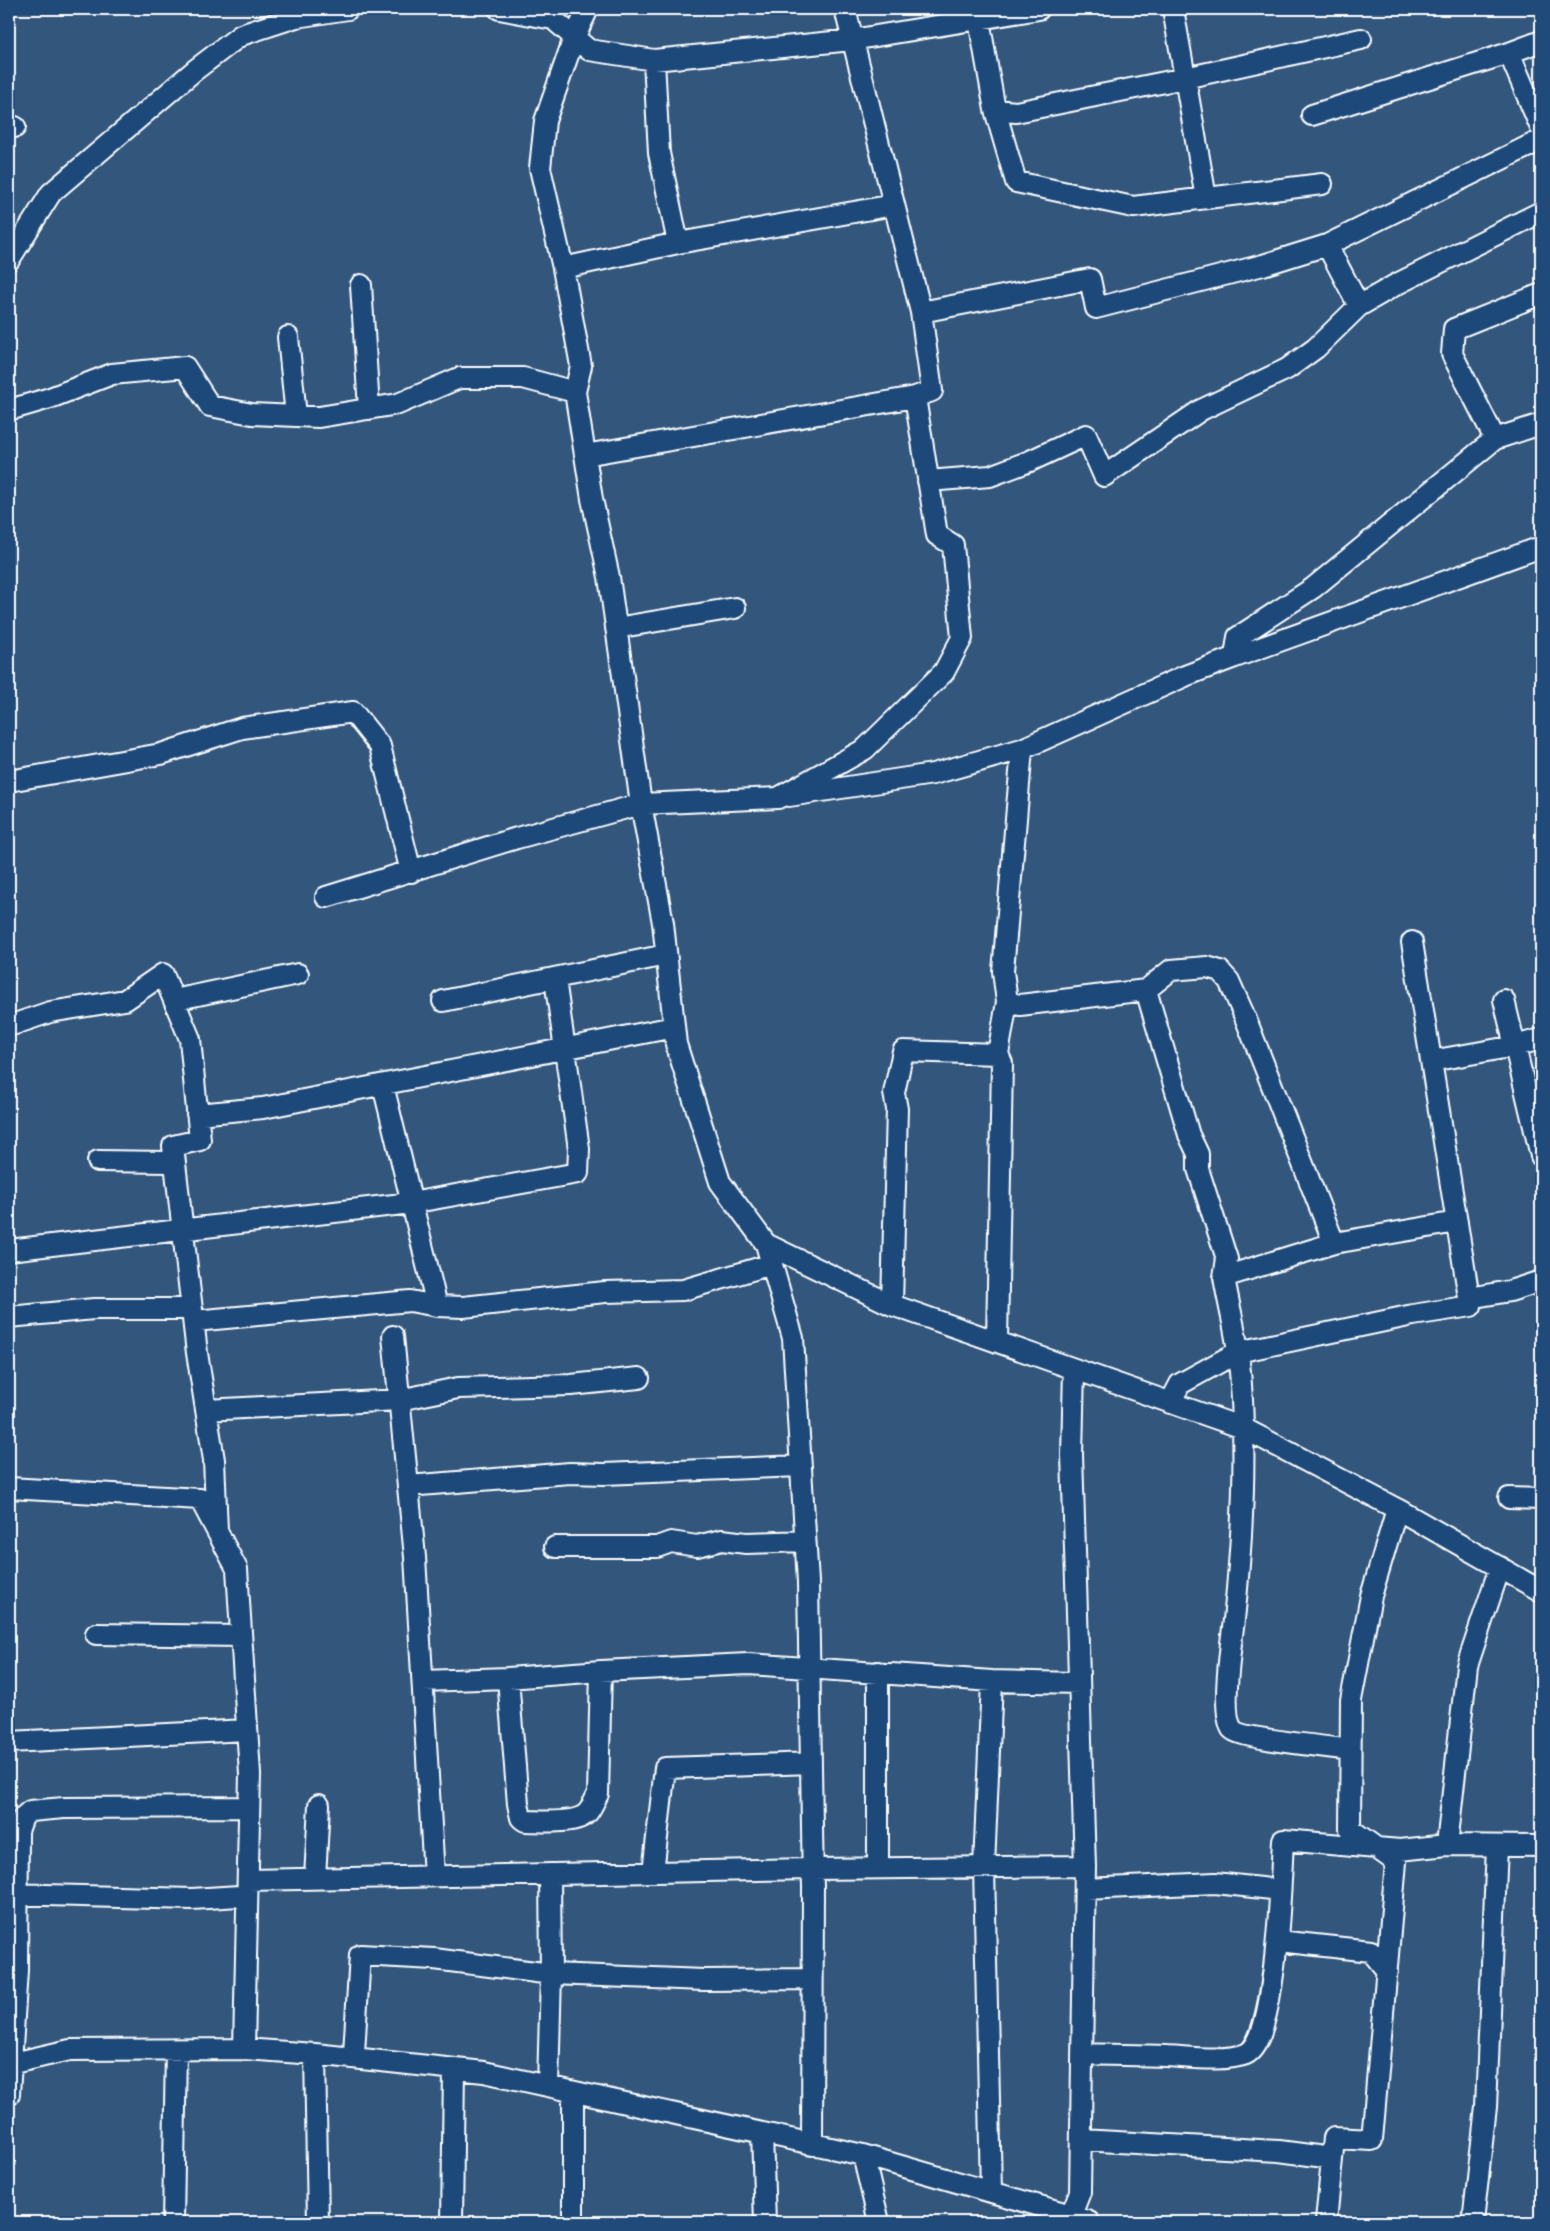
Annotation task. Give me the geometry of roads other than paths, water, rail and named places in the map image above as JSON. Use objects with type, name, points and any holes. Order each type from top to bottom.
[{"type":"street","points":[[9,260],[51,193],[195,70],[241,35],[296,17],[348,9]]},
{"type":"street","points":[[499,9],[553,19],[589,50],[654,60],[852,40],[977,13],[1039,9]]},
{"type":"street","points":[[588,9],[574,38],[545,121],[540,168],[563,268],[582,366],[575,392],[609,578],[641,804],[663,923],[676,1044],[720,1182],[766,1244],[793,1338],[805,1541],[809,1668],[813,1869],[812,2145]]},
{"type":"street","points":[[585,455],[915,397],[932,391],[921,312],[845,9]]},
{"type":"street","points":[[1173,9],[1206,198]]},
{"type":"street","points":[[977,13],[995,110],[1016,182],[1133,207],[1322,184]]},
{"type":"street","points":[[995,110],[1016,112],[1185,78],[1361,38]]},
{"type":"street","points":[[1312,115],[1509,53],[1541,41]]},
{"type":"street","points":[[1509,53],[1541,128]]},
{"type":"street","points":[[654,60],[659,153],[678,243]]},
{"type":"street","points":[[921,312],[1090,279],[1096,308],[1263,265],[1327,245],[1541,140]]},
{"type":"street","points":[[563,268],[678,243],[894,205]]},
{"type":"street","points":[[928,482],[990,476],[1086,435],[1104,476],[1201,410],[1287,369],[1316,348],[1359,306],[1397,284],[1541,212]]},
{"type":"street","points":[[1327,245],[1359,306]]},
{"type":"street","points":[[361,285],[369,409]]},
{"type":"street","points":[[1495,439],[1452,354],[1454,329],[1541,294]]},
{"type":"street","points":[[288,338],[296,416]]},
{"type":"street","points":[[9,410],[50,398],[112,374],[185,367],[210,406],[252,414],[319,418],[398,404],[459,378],[523,378],[575,392]]},
{"type":"street","points":[[778,798],[865,749],[944,672],[962,638],[953,546],[937,535],[915,397]]},
{"type":"street","points":[[1236,657],[1238,637],[1314,588],[1495,439],[1541,424]]},
{"type":"street","points":[[326,897],[517,838],[641,804],[778,798],[933,774],[1022,749],[1185,676],[1541,547]]},
{"type":"street","points":[[616,628],[735,608]]},
{"type":"street","points":[[9,781],[161,754],[242,728],[353,712],[380,746],[411,872]]},
{"type":"street","points":[[997,1342],[1002,1063],[998,1054],[1007,1002],[1003,972],[1022,749]]},
{"type":"street","points":[[1412,942],[1469,1298],[1510,1291],[1541,1281]]},
{"type":"street","points":[[443,1001],[666,955]]},
{"type":"street","points":[[1007,1002],[1020,1005],[1146,990],[1171,970],[1207,967],[1220,971],[1229,981],[1245,1017],[1334,1243]]},
{"type":"street","points":[[9,1026],[50,1012],[125,1000],[163,974],[174,1000],[190,1039],[200,1140],[173,1146],[193,1315],[214,1460],[217,1531]]},
{"type":"street","points":[[174,1000],[298,974]]},
{"type":"street","points":[[9,1250],[411,1203],[578,1173],[580,1149],[555,979]]},
{"type":"street","points":[[1146,990],[1189,1135],[1198,1154],[1198,1169],[1228,1259],[1224,1277],[1238,1352],[1243,1428],[1240,1561],[1228,1676],[1228,1721],[1234,1731],[1254,1738],[1350,1750]]},
{"type":"street","points":[[1504,1000],[1541,1156]]},
{"type":"street","points":[[197,1114],[263,1108],[674,1027]]},
{"type":"street","points":[[1431,1061],[1515,1046],[1541,1039]]},
{"type":"street","points":[[892,1305],[897,1109],[894,1093],[903,1051],[998,1054]]},
{"type":"street","points":[[383,1085],[437,1306]]},
{"type":"street","points":[[98,1161],[168,1162],[175,1166]]},
{"type":"street","points":[[1224,1277],[1334,1243],[1457,1222]]},
{"type":"street","points":[[766,1244],[892,1305],[1243,1428],[1397,1509],[1541,1591]]},
{"type":"street","points":[[9,1318],[94,1309],[193,1315],[410,1301],[437,1306],[463,1307],[605,1292],[683,1290],[772,1264]]},
{"type":"street","points":[[1170,1403],[1180,1384],[1238,1352],[1413,1315],[1471,1306]]},
{"type":"street","points":[[392,1336],[416,1557],[434,1876]]},
{"type":"street","points":[[9,2063],[70,2050],[244,2050],[315,2054],[484,2072],[863,2155],[1080,2219],[1085,1866],[1072,1455],[1074,1369]]},
{"type":"street","points":[[206,1410],[399,1400],[458,1388],[571,1385],[639,1378]]},
{"type":"street","points":[[408,1486],[570,1473],[604,1474],[801,1466]]},
{"type":"street","points":[[9,1488],[200,1499],[236,1569],[247,1730],[249,1807],[244,2050]]},
{"type":"street","points":[[1509,1498],[1541,1499]]},
{"type":"street","points":[[1326,2222],[1334,2138],[1372,2140],[1396,1862],[1350,1829],[1350,1700],[1371,1596],[1397,1509]]},
{"type":"street","points":[[555,1547],[657,1547],[671,1542],[697,1546],[722,1540],[746,1543],[805,1541]]},
{"type":"street","points":[[1448,1845],[1467,1666],[1500,1567]]},
{"type":"street","points":[[96,1634],[241,1636]]},
{"type":"street","points":[[423,1681],[748,1664],[992,1681],[1079,1683]]},
{"type":"street","points":[[508,1678],[518,1804],[521,1818],[525,1821],[564,1821],[582,1817],[589,1811],[598,1794],[601,1671]]},
{"type":"street","points":[[878,1672],[878,1868]]},
{"type":"street","points":[[991,2192],[984,1867],[992,1681]]},
{"type":"street","points":[[9,1742],[247,1730]]},
{"type":"street","points":[[653,1872],[665,1768],[811,1763]]},
{"type":"street","points":[[315,1878],[319,1804]]},
{"type":"street","points":[[9,2094],[13,1970],[13,1894],[18,1831],[22,1817],[30,1811],[101,1807],[249,1807]]},
{"type":"street","points":[[1082,2054],[1217,2058],[1246,2054],[1255,2046],[1264,2027],[1278,1941],[1283,1840],[1400,1850],[1448,1845],[1541,1846]]},
{"type":"street","points":[[1472,2222],[1486,2107],[1498,1846]]},
{"type":"street","points":[[248,1880],[813,1869],[1085,1866]]},
{"type":"street","points":[[548,2086],[551,1974],[550,1874]]},
{"type":"street","points":[[1085,1889],[1215,1883],[1280,1890]]},
{"type":"street","points":[[13,1894],[192,1899],[239,1896],[247,1902]]},
{"type":"street","points":[[1278,1941],[1370,1951],[1387,1971]]},
{"type":"street","points":[[355,2058],[360,1955],[434,1959],[551,1974],[704,1980],[812,1979]]},
{"type":"street","points":[[173,2222],[176,2050]]},
{"type":"street","points":[[315,2054],[318,2222]]},
{"type":"street","points":[[452,2222],[454,2069]]},
{"type":"street","points":[[573,2092],[573,2222]]},
{"type":"street","points":[[762,2134],[765,2222]]},
{"type":"street","points":[[1081,2140],[1279,2150],[1332,2158]]},
{"type":"street","points":[[863,2155],[879,2222]]}]
